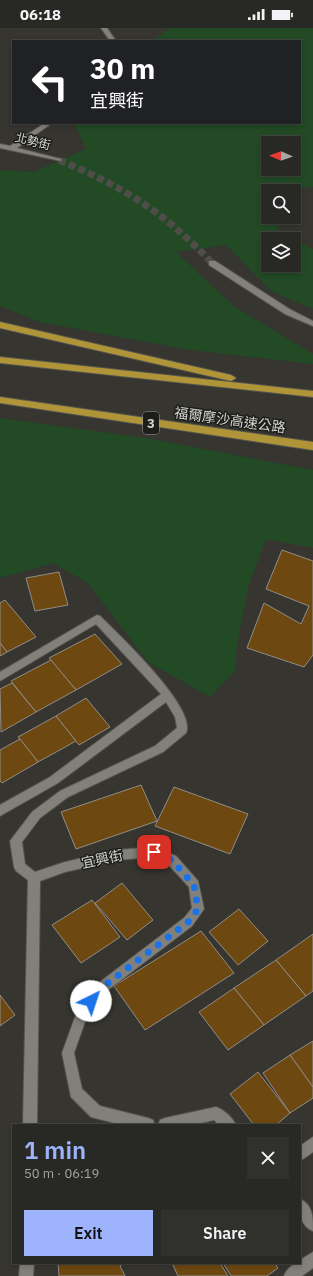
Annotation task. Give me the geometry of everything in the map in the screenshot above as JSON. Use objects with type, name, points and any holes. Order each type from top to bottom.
[{"type":"highway","points":[[0,325],[280,389]]},
{"type":"highway","points":[[0,360],[122,374],[280,389],[313,394]]},
{"type":"highway","name":"福爾摩沙高速公路","points":[[0,400],[308,446]]},
{"type":"street","points":[[104,28],[112,40]]},
{"type":"street","points":[[12,148],[48,124]]},
{"type":"street","name":"北勢街","points":[[0,146],[59,160]]},
{"type":"street","points":[[212,263],[288,312],[313,324]]},
{"type":"street","points":[[0,677],[97,619],[136,658],[168,695],[180,717],[182,730],[159,748],[64,794],[36,815],[16,841],[20,867],[34,878],[30,1124]]},
{"type":"street","points":[[0,812],[54,780],[168,695]]},
{"type":"street","name":"宜興街","points":[[34,878],[65,867],[117,854],[154,852],[172,860],[194,885],[198,909],[188,922],[100,989],[82,1013],[68,1053],[76,1092],[96,1112],[144,1124]]},
{"type":"street","points":[[169,1124],[216,1113],[228,1124]]},
{"type":"street","points":[[301,1153],[313,1144]]},
{"type":"street","points":[[301,1207],[313,1224]]},
{"type":"street","points":[[291,1276],[313,1259]]},
{"type":"street","points":[[26,1276],[27,1264]]},
{"type":"green space","points":[[170,28],[313,28],[313,187],[301,188],[301,184],[261,184],[261,224],[276,224],[278,230],[282,232],[261,232],[261,272],[301,272],[301,242],[313,249],[313,309],[271,291],[226,245],[176,252],[235,307],[313,354],[313,364],[191,350],[39,322],[0,306],[0,170],[33,172],[86,149],[74,124],[301,124],[301,40],[153,40]]},
{"type":"green space","points":[[0,418],[146,438],[313,470],[313,548],[266,539],[248,588],[237,645],[235,671],[210,697],[148,662],[88,583],[53,563],[0,578]]},
{"type":"building","points":[[282,550],[313,561],[313,655],[304,667],[247,648],[264,603],[301,624],[309,606],[266,589]]},
{"type":"building","points":[[59,572],[68,605],[35,611],[26,578]]},
{"type":"building","points":[[5,600],[36,637],[7,652],[0,643],[0,603]]},
{"type":"building","points":[[95,634],[122,664],[76,690],[49,658]]},
{"type":"building","points":[[0,643],[7,652],[0,656]]},
{"type":"building","points":[[51,660],[76,690],[36,712],[11,681]]},
{"type":"building","points":[[12,683],[36,712],[1,732],[0,689]]},
{"type":"building","points":[[86,698],[110,727],[79,745],[56,716]]},
{"type":"building","points":[[56,716],[76,741],[38,762],[18,737]]},
{"type":"building","points":[[20,739],[38,762],[2,783],[0,781],[0,750]]},
{"type":"building","points":[[141,785],[157,821],[76,849],[61,812]]},
{"type":"building","points":[[174,787],[248,814],[230,854],[155,826]]},
{"type":"building","points":[[122,883],[153,920],[127,940],[95,903]]},
{"type":"building","points":[[92,900],[120,937],[81,963],[52,925]]},
{"type":"building","points":[[239,909],[268,941],[238,965],[209,932]]},
{"type":"building","points":[[201,931],[234,973],[145,1030],[114,986]]},
{"type":"building","points":[[313,934],[313,991],[306,996],[276,960]]},
{"type":"building","points":[[276,960],[306,996],[264,1025],[234,988]]},
{"type":"building","points":[[234,988],[264,1025],[228,1050],[199,1012]]},
{"type":"building","points":[[0,995],[15,1015],[0,1026]]},
{"type":"building","points":[[313,1041],[313,1087],[290,1055]]},
{"type":"building","points":[[290,1055],[313,1087],[313,1098],[290,1113],[263,1073]]},
{"type":"building","points":[[258,1072],[290,1113],[277,1124],[253,1124],[230,1094]]},
{"type":"building","points":[[58,1264],[123,1264],[120,1266],[125,1276],[59,1276]]},
{"type":"building","points":[[172,1264],[221,1264],[228,1276],[178,1276]]},
{"type":"building","points":[[224,1264],[276,1264],[278,1268],[267,1276],[231,1276]]},
{"type":"tunnel","points":[[59,160],[104,180],[142,202],[177,229],[212,263]]},
{"type":"route","points":[[91,1001],[100,989],[188,922],[198,909],[194,885],[172,860],[154,852]]}]
